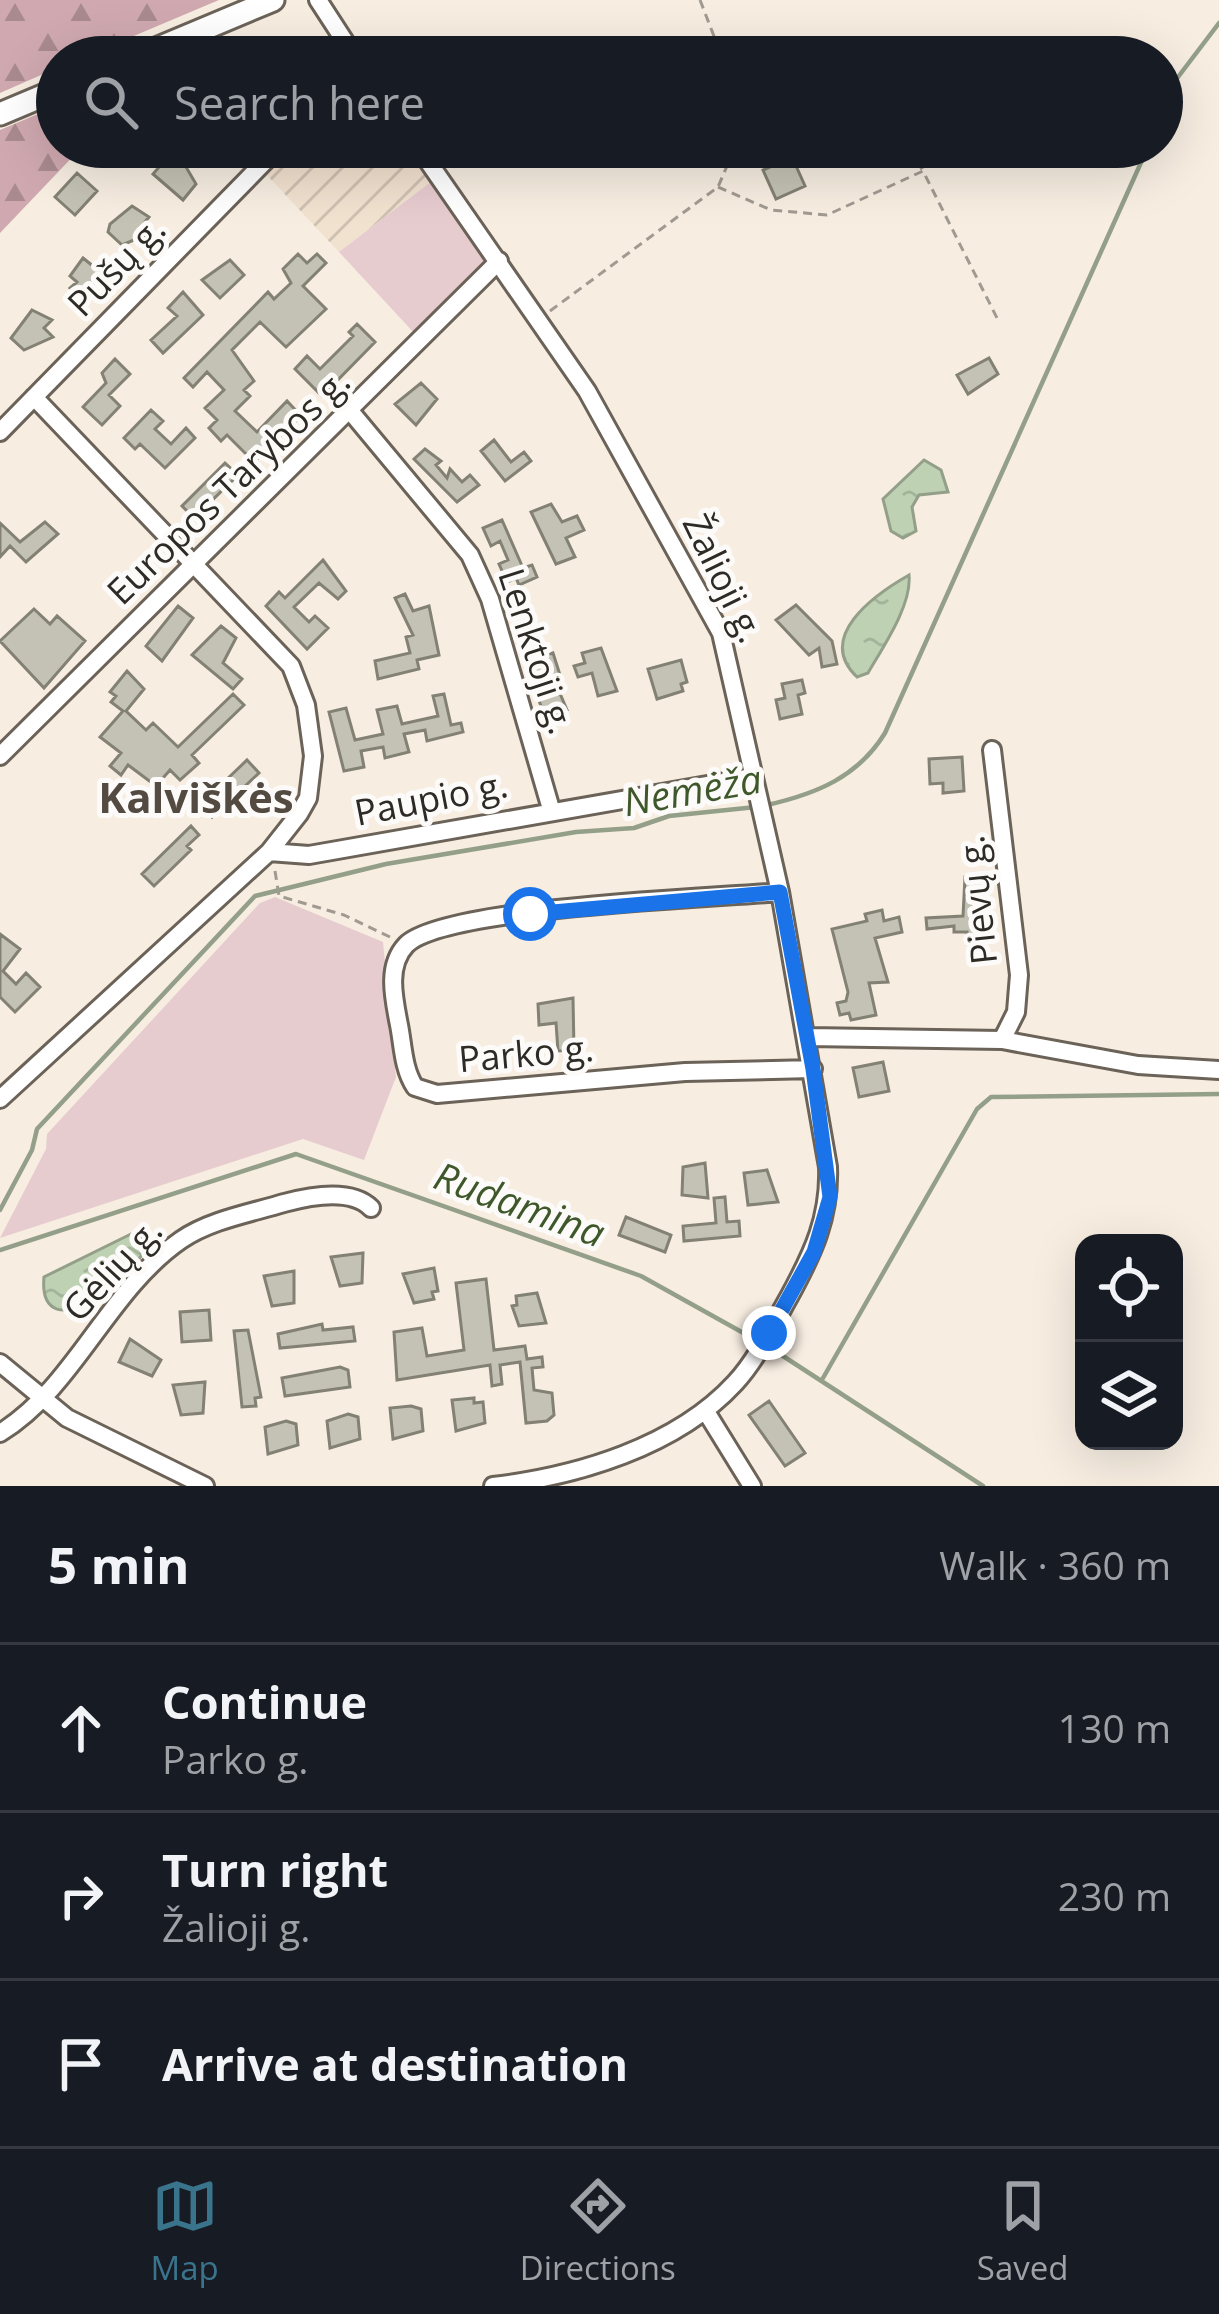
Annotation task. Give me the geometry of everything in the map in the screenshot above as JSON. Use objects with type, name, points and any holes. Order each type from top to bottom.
[{"type":"main road","points":[[186,36],[273,0]]},
{"type":"main road","points":[[0,114],[36,99]]},
{"type":"street","points":[[318,0],[341,36]]},
{"type":"street","name":"Pušų g.","points":[[0,432],[258,168]]},
{"type":"street","name":"Žalioji g.","points":[[433,168],[587,391],[711,610],[740,699],[760,815],[780,892],[808,1037],[830,1197],[814,1252],[769,1333],[736,1382],[705,1410],[635,1449],[555,1475],[493,1486]]},
{"type":"street","name":"Europos Tarybos g.","points":[[0,755],[499,261]]},
{"type":"street","points":[[0,1100],[268,852],[308,798],[314,756],[306,705],[278,649],[34,397]]},
{"type":"street","name":"Lenktoji g.","points":[[351,412],[445,521],[482,579],[551,809]]},
{"type":"street","name":"Pievų g.","points":[[992,749],[1019,975],[1016,1012],[1002,1040]]},
{"type":"street","name":"Paupio g.","points":[[268,852],[309,855],[551,809],[755,785]]},
{"type":"street","points":[[407,944],[449,925],[780,892]]},
{"type":"street","name":"Parko g.","points":[[407,944],[396,964],[394,995],[406,1068],[423,1091],[813,1069]]},
{"type":"street","points":[[808,1037],[1002,1040],[1138,1065],[1215,1070]]},
{"type":"street","name":"Gėlių g.","points":[[0,1433],[42,1402],[110,1313],[185,1237],[299,1199],[336,1196],[371,1208]]},
{"type":"street","points":[[0,1363],[42,1402],[205,1486]]},
{"type":"street","points":[[705,1410],[752,1486]]},
{"type":"path","points":[[700,0],[714,36]]},
{"type":"path","points":[[538,320],[718,188],[726,168]]},
{"type":"path","points":[[718,188],[771,210],[827,215],[921,168]]},
{"type":"path","points":[[918,170],[928,176],[998,318]]},
{"type":"path","points":[[275,882],[279,896],[344,915],[407,944]]},
{"type":"shaded area","points":[[270,168],[423,168],[432,181],[339,252],[265,173]]},
{"type":"shaded area","points":[[432,181],[492,264],[416,335],[339,252]]},
{"type":"shaded area","points":[[275,897],[383,942],[396,1077],[364,1160],[303,1139],[0,1238],[46,1149],[47,1134],[260,903]]},
{"type":"green space","points":[[0,0],[219,0],[134,36],[36,36],[36,77],[0,93]]},
{"type":"green space","points":[[36,115],[36,168],[62,168],[0,233],[0,130]]},
{"type":"water","points":[[924,460],[941,470],[948,492],[919,495],[912,507],[916,531],[903,538],[891,531],[883,499]]},
{"type":"water","points":[[909,575],[895,625],[868,673],[857,677],[842,647],[846,632],[866,606]]},
{"type":"water","points":[[137,1231],[146,1242],[140,1257],[110,1289],[72,1309],[56,1309],[46,1299],[44,1277]]},
{"type":"building","points":[[158,168],[187,168],[196,184],[183,200],[153,174]]},
{"type":"building","points":[[797,168],[805,186],[776,199],[763,170]]},
{"type":"building","points":[[77,173],[97,191],[75,215],[55,197]]},
{"type":"building","points":[[132,206],[149,217],[144,223],[151,233],[122,245],[108,232],[110,224]]},
{"type":"building","points":[[298,254],[307,263],[317,254],[326,263],[303,286],[326,309],[286,347],[260,322],[232,350],[254,381],[244,390],[250,396],[235,411],[257,432],[287,401],[301,416],[254,462],[227,435],[221,441],[209,428],[217,420],[205,408],[224,390],[207,372],[193,387],[184,378],[268,292],[274,299],[291,283],[283,269]]},
{"type":"building","points":[[83,258],[109,279],[102,288],[96,282],[81,298],[70,288],[77,282],[70,276]]},
{"type":"building","points":[[230,260],[244,275],[220,298],[202,280]]},
{"type":"building","points":[[183,292],[203,315],[163,353],[151,340],[177,316],[168,308]]},
{"type":"building","points":[[32,310],[52,320],[44,328],[53,337],[24,350],[11,338]]},
{"type":"building","points":[[357,324],[375,342],[322,396],[295,369],[307,356],[320,369],[353,336],[349,332]]},
{"type":"building","points":[[989,358],[998,374],[968,394],[957,375]]},
{"type":"building","points":[[115,359],[130,374],[109,395],[120,406],[102,425],[83,407],[106,383],[102,373]]},
{"type":"building","points":[[421,383],[437,399],[416,425],[395,404]]},
{"type":"building","points":[[151,410],[163,421],[155,429],[171,444],[186,428],[195,438],[165,468],[140,444],[135,449],[124,438]]},
{"type":"building","points":[[494,440],[511,462],[524,452],[531,461],[505,481],[481,451]]},
{"type":"building","points":[[425,449],[441,461],[436,465],[447,478],[450,469],[462,482],[470,475],[479,485],[457,502],[414,459]]},
{"type":"building","points":[[225,463],[238,475],[194,518],[182,506]]},
{"type":"building","points":[[551,504],[562,522],[577,516],[584,530],[566,538],[575,557],[556,564],[531,512]]},
{"type":"building","points":[[502,520],[523,568],[532,565],[537,577],[519,585],[516,578],[507,582],[499,564],[508,560],[500,541],[491,546],[483,528]]},
{"type":"building","points":[[45,522],[58,534],[26,562],[10,546],[0,557],[0,523],[20,542]]},
{"type":"building","points":[[323,560],[346,591],[338,599],[319,583],[294,607],[309,622],[315,616],[328,628],[307,649],[266,606],[279,592],[285,598]]},
{"type":"building","points":[[405,594],[413,611],[429,606],[439,655],[417,660],[419,669],[378,679],[375,661],[410,653],[406,637],[413,635],[395,598]]},
{"type":"building","points":[[796,605],[832,641],[837,664],[822,667],[819,648],[809,655],[776,620]]},
{"type":"building","points":[[178,606],[193,618],[162,661],[146,646]]},
{"type":"building","points":[[34,609],[50,624],[57,616],[85,641],[44,688],[0,641]]},
{"type":"building","points":[[221,626],[236,638],[223,663],[242,679],[233,689],[192,655]]},
{"type":"building","points":[[601,648],[617,691],[598,696],[592,673],[578,677],[574,666],[585,663],[582,653]]},
{"type":"building","points":[[553,653],[560,675],[553,677],[567,710],[546,720],[525,662]]},
{"type":"building","points":[[681,660],[687,682],[681,684],[683,691],[657,699],[648,669]]},
{"type":"building","points":[[127,671],[144,689],[126,711],[146,730],[153,723],[178,747],[233,694],[244,705],[192,755],[199,763],[180,780],[170,770],[156,786],[128,765],[121,775],[110,766],[121,753],[100,737],[123,711],[111,702],[116,696],[110,692]]},
{"type":"building","points":[[802,680],[805,693],[798,695],[802,714],[780,719],[776,700],[785,698],[782,684]]},
{"type":"building","points":[[444,694],[451,725],[461,723],[463,732],[427,741],[425,730],[404,734],[409,752],[385,758],[383,747],[361,751],[364,767],[344,771],[329,712],[346,708],[355,740],[383,734],[377,710],[397,706],[402,724],[438,716],[433,696]]},
{"type":"building","points":[[962,757],[964,791],[943,793],[943,783],[930,784],[929,759]]},
{"type":"building","points":[[247,760],[259,773],[212,817],[201,804]]},
{"type":"building","points":[[191,826],[199,835],[187,846],[191,850],[154,886],[142,874]]},
{"type":"building","points":[[985,876],[985,943],[968,944],[967,932],[954,932],[954,926],[927,929],[926,918],[963,916],[965,877]]},
{"type":"building","points":[[882,910],[884,921],[899,917],[902,932],[875,938],[888,982],[869,983],[876,1015],[851,1020],[849,1013],[840,1015],[837,1003],[846,1001],[848,992],[832,929],[867,921],[865,914]]},
{"type":"building","points":[[0,934],[20,949],[3,971],[16,984],[26,973],[40,987],[15,1012],[0,997]]},
{"type":"building","points":[[573,998],[574,1050],[558,1051],[556,1023],[539,1025],[538,1004]]},
{"type":"building","points":[[883,1062],[889,1091],[859,1097],[853,1068]]},
{"type":"building","points":[[705,1163],[708,1198],[682,1195],[683,1167]]},
{"type":"building","points":[[767,1170],[778,1202],[748,1205],[744,1173]]},
{"type":"building","points":[[725,1197],[727,1222],[739,1221],[740,1236],[684,1241],[683,1226],[716,1223],[714,1198]]},
{"type":"building","points":[[626,1217],[671,1235],[665,1252],[619,1235]]},
{"type":"building","points":[[363,1253],[362,1283],[340,1286],[331,1257]]},
{"type":"building","points":[[434,1268],[438,1291],[432,1292],[434,1299],[414,1303],[403,1274]]},
{"type":"building","points":[[294,1271],[294,1303],[272,1306],[264,1276]]},
{"type":"building","points":[[486,1279],[494,1350],[525,1346],[527,1359],[542,1357],[543,1367],[532,1368],[534,1390],[552,1393],[554,1415],[547,1421],[526,1423],[520,1362],[500,1365],[502,1384],[492,1386],[490,1365],[397,1380],[394,1332],[422,1328],[427,1356],[464,1350],[456,1283]]},
{"type":"building","points":[[537,1293],[546,1323],[519,1326],[512,1306],[517,1305],[516,1296]]},
{"type":"building","points":[[209,1310],[211,1340],[182,1342],[180,1312]]},
{"type":"building","points":[[322,1324],[323,1330],[353,1327],[355,1341],[280,1348],[278,1334]]},
{"type":"building","points":[[248,1330],[261,1397],[255,1398],[256,1406],[242,1407],[234,1331]]},
{"type":"building","points":[[130,1339],[161,1360],[152,1376],[119,1362]]},
{"type":"building","points":[[340,1367],[348,1370],[350,1387],[285,1396],[282,1378]]},
{"type":"building","points":[[205,1382],[203,1413],[181,1415],[173,1385]]},
{"type":"building","points":[[474,1398],[474,1403],[483,1402],[485,1423],[456,1431],[452,1400]]},
{"type":"building","points":[[769,1401],[805,1453],[785,1466],[749,1415]]},
{"type":"building","points":[[390,1408],[421,1409],[423,1431],[393,1439]]},
{"type":"building","points":[[348,1414],[358,1417],[360,1439],[330,1448],[327,1421]]},
{"type":"building","points":[[286,1421],[296,1424],[298,1445],[268,1454],[265,1427]]},
{"type":"waterway","name":"Nemėža","points":[[1183,70],[1219,23]]},
{"type":"waterway","name":"Nemėža","points":[[767,805],[802,795],[849,772],[885,733],[1139,168]]},
{"type":"waterway","name":"Nemėža","points":[[0,1210],[32,1150],[37,1129],[255,896],[386,864],[576,832],[634,828],[669,816],[756,807]]},
{"type":"waterway","points":[[823,1378],[977,1109],[991,1097],[1219,1094]]},
{"type":"waterway","name":"Rudamina","points":[[0,1250],[296,1154],[641,1276],[756,1340]]},
{"type":"waterway","name":"Rudamina","points":[[766,1345],[983,1486]]},
{"type":"district","name":"Kalviškės","points":[[196,796]]},
{"type":"route","points":[[530,914],[780,892],[813,1069],[830,1197],[814,1252],[769,1333]]}]
